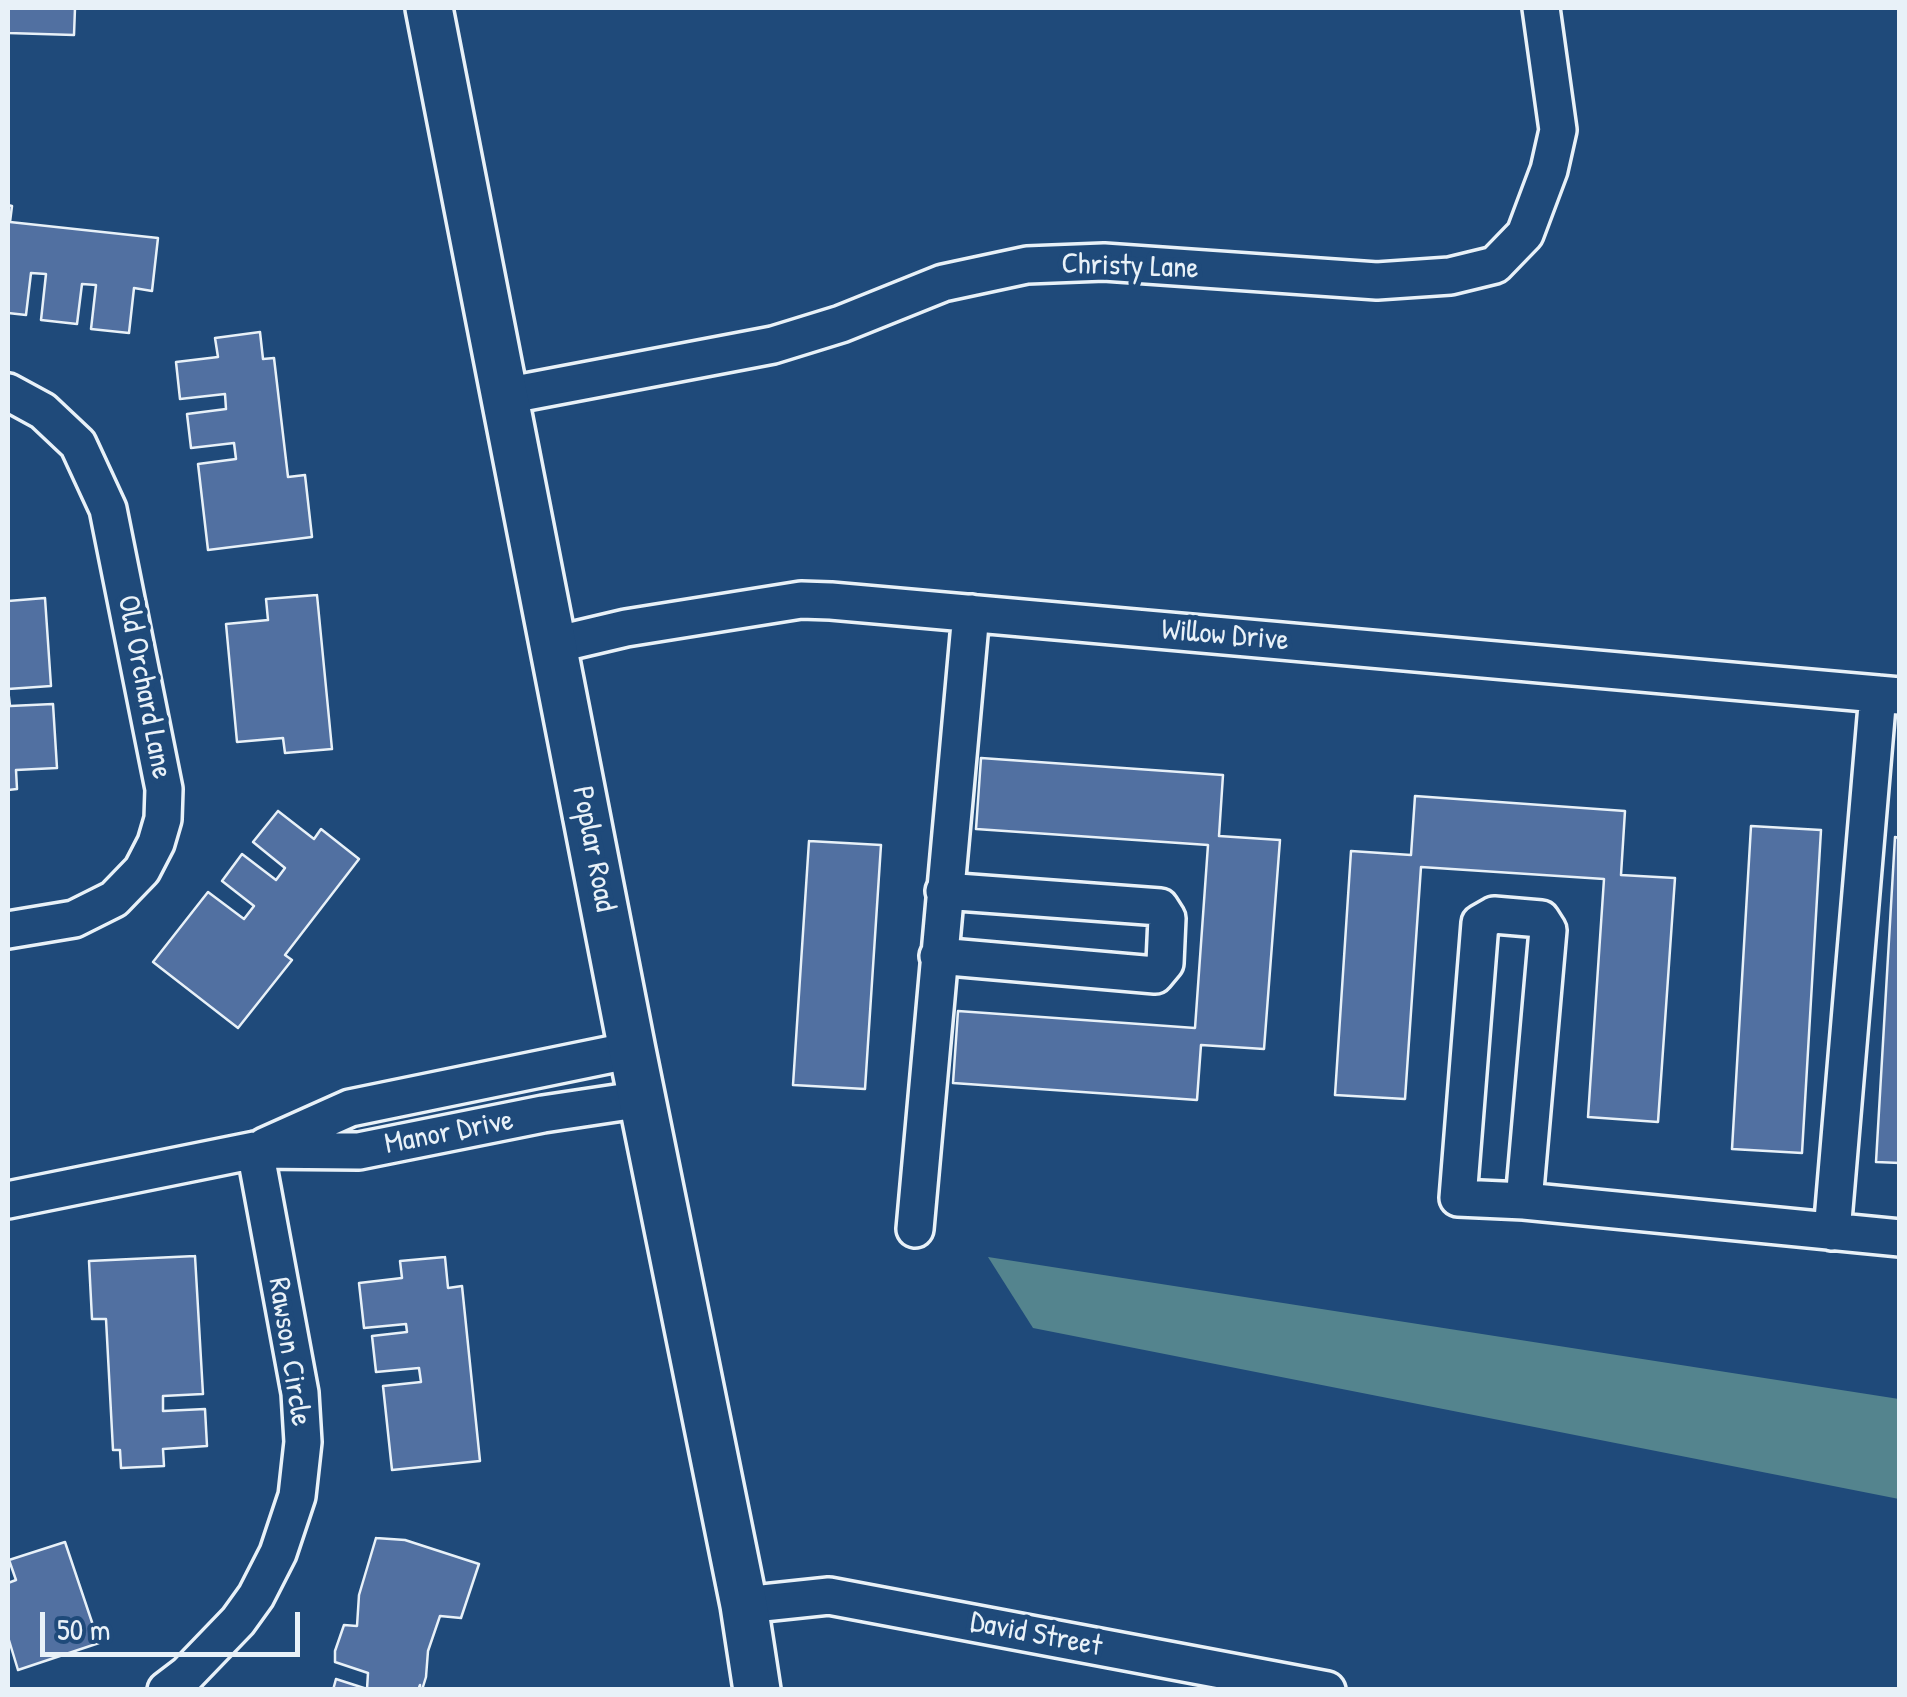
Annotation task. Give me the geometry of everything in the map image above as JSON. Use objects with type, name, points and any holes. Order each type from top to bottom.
[{"type":"street","name":"Poplar Road","points":[[429,8],[744,1606],[757,1690]]},
{"type":"street","name":"Christy Lane","points":[[505,396],[774,345],[841,324],[943,283],[1027,265],[1104,262],[1377,281],[1450,276],[1494,264],[1525,234],[1558,130],[1541,8]]},
{"type":"street","name":"Old Orchard Lane","points":[[8,392],[44,411],[78,444],[108,509],[164,789],[163,819],[156,843],[142,870],[114,899],[74,920],[8,930]]},
{"type":"street","name":"Willow Drive","points":[[554,644],[626,628],[801,600],[1889,695]]},
{"type":"street","points":[[915,1230],[971,613]]},
{"type":"street","points":[[1832,1232],[1889,695]]},
{"type":"street","points":[[938,956],[1155,975],[1165,963],[1166,918],[1160,907],[944,891]]},
{"type":"street","points":[[1524,1201],[1548,930],[1540,919],[1494,915],[1480,924],[1458,1198],[1900,1238]]},
{"type":"street","name":"Manor Drive","points":[[255,1150],[350,1108],[632,1050]]},
{"type":"street","name":"Manor Drive","points":[[8,1200],[255,1150],[360,1151],[543,1114],[643,1099]]},
{"type":"street","name":"Rawson Circle","points":[[166,1690],[225,1634],[256,1596],[278,1554],[296,1496],[303,1442],[300,1392],[255,1150]]},
{"type":"street","name":"David Street","points":[[744,1606],[829,1596],[1327,1690]]},
{"type":"green space","points":[[988,1257],[1899,1399],[1899,1499],[1033,1328]]},
{"type":"building","points":[[8,8],[75,8],[74,35],[8,33]]},
{"type":"building","points":[[8,205],[12,206],[10,222],[158,238],[152,291],[134,288],[129,333],[91,329],[96,285],[82,284],[77,324],[41,320],[46,274],[31,273],[26,315],[8,313]]},
{"type":"building","points":[[260,332],[263,359],[274,358],[288,477],[305,475],[312,537],[208,550],[198,464],[236,459],[234,443],[191,448],[187,414],[226,409],[225,394],[180,399],[176,362],[218,357],[215,338]]},
{"type":"building","points":[[317,595],[332,749],[285,753],[283,738],[237,742],[226,624],[268,620],[266,599]]},
{"type":"building","points":[[45,598],[51,686],[8,689],[8,601]]},
{"type":"building","points":[[8,689],[10,706],[53,704],[57,768],[16,770],[17,789],[8,790]]},
{"type":"building","points":[[981,758],[1223,775],[1219,836],[1280,840],[1264,1049],[1201,1045],[1197,1100],[953,1083],[958,1011],[1195,1028],[1208,845],[976,829]]},
{"type":"building","points":[[1415,796],[1625,811],[1621,875],[1675,878],[1658,1122],[1588,1117],[1604,879],[1421,867],[1405,1099],[1335,1095],[1351,851],[1411,855]]},
{"type":"building","points":[[278,811],[314,839],[321,829],[359,859],[285,955],[292,960],[238,1028],[153,962],[208,892],[244,919],[254,906],[222,881],[242,854],[276,880],[285,868],[253,842]]},
{"type":"building","points":[[1751,826],[1821,830],[1802,1153],[1732,1149]]},
{"type":"building","points":[[1895,837],[1900,838],[1900,1163],[1876,1162]]},
{"type":"building","points":[[809,841],[881,845],[865,1089],[793,1085]]},
{"type":"building","points":[[195,1256],[203,1394],[163,1396],[163,1411],[205,1409],[207,1446],[163,1449],[164,1466],[121,1468],[120,1450],[113,1450],[106,1319],[92,1319],[89,1261]]},
{"type":"building","points":[[445,1257],[448,1288],[462,1286],[480,1461],[392,1470],[383,1386],[421,1382],[419,1368],[376,1372],[372,1336],[407,1332],[406,1324],[364,1328],[359,1283],[402,1278],[400,1261]]},
{"type":"building","points":[[376,1538],[405,1540],[479,1564],[461,1618],[440,1616],[428,1651],[422,1690],[420,1685],[418,1690],[333,1690],[336,1679],[367,1689],[368,1673],[335,1662],[335,1651],[344,1625],[357,1626],[359,1595]]},
{"type":"building","points":[[65,1542],[99,1643],[18,1670],[8,1637],[8,1583],[16,1580],[9,1560]]}]
